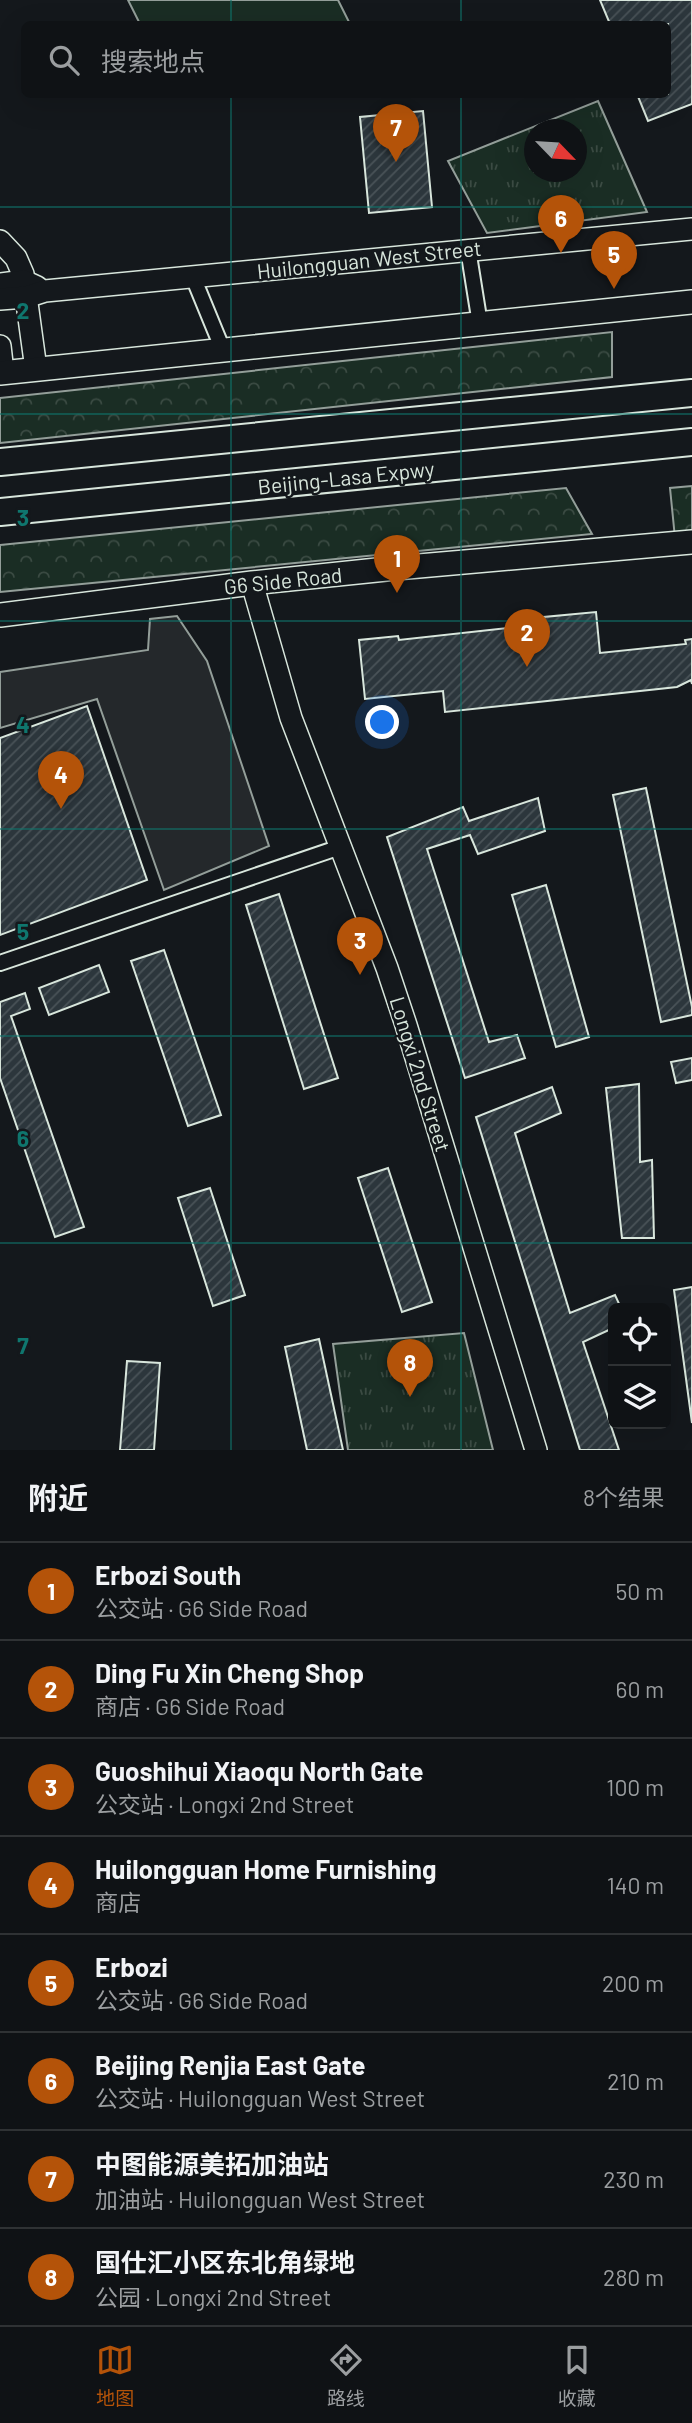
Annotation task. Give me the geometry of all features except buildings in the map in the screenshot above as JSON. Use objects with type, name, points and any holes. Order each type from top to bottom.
[{"type":"highway","points":[[0,462],[692,393]]},
{"type":"highway","name":"Beijing-Lasa Expwy","points":[[0,512],[692,442]]},
{"type":"main road","points":[[2,372],[692,302]]},
{"type":"main road","name":"G6 Side Road","points":[[0,615],[252,583],[692,542]]},
{"type":"street","name":"Huilongguan West Street","points":[[0,299],[32,290],[692,229]]},
{"type":"street","points":[[0,241],[19,264],[32,290],[36,369]]},
{"type":"street","points":[[468,249],[480,324]]},
{"type":"street","points":[[193,277],[223,350]]},
{"type":"street","name":"Huilongguan West Street","points":[[0,284],[32,290]]},
{"type":"street","points":[[0,346],[2,372]]},
{"type":"street","name":"Longxi 2nd Street","points":[[252,583],[291,718],[406,1025],[536,1450]]},
{"type":"street","points":[[0,962],[340,847]]},
{"type":"green space","points":[[128,0],[338,0],[348,21],[138,21]]},
{"type":"green space","points":[[598,101],[647,212],[487,233],[448,161],[524,131],[524,182],[587,182],[587,119],[553,119]]},
{"type":"green space","points":[[612,332],[612,377],[0,443],[0,398]]},
{"type":"green space","points":[[692,486],[692,536],[675,538],[670,488]]},
{"type":"green space","points":[[566,488],[592,534],[0,592],[0,545]]},
{"type":"green space","points":[[464,1333],[493,1450],[348,1450],[333,1344]]},
{"type":"shaded area","points":[[177,616],[207,661],[269,846],[164,890],[97,699],[0,728],[0,672],[148,650],[150,619]]},
{"type":"place","name":"中图能源美拓加油站","points":[[396,162]]},
{"type":"place","name":"Beijing Renjia East Gate","points":[[561,253]]},
{"type":"place","name":"Erbozi","points":[[614,289]]},
{"type":"place","name":"Erbozi South","points":[[397,593]]},
{"type":"place","name":"Ding Fu Xin Cheng Shop","points":[[527,667]]},
{"type":"place","name":"Huilongguan Home Furnishing","points":[[61,809]]},
{"type":"place","name":"Guoshihui Xiaoqu North Gate","points":[[360,975]]},
{"type":"place","name":"国仕汇小区东北角绿地","points":[[410,1397]]}]
